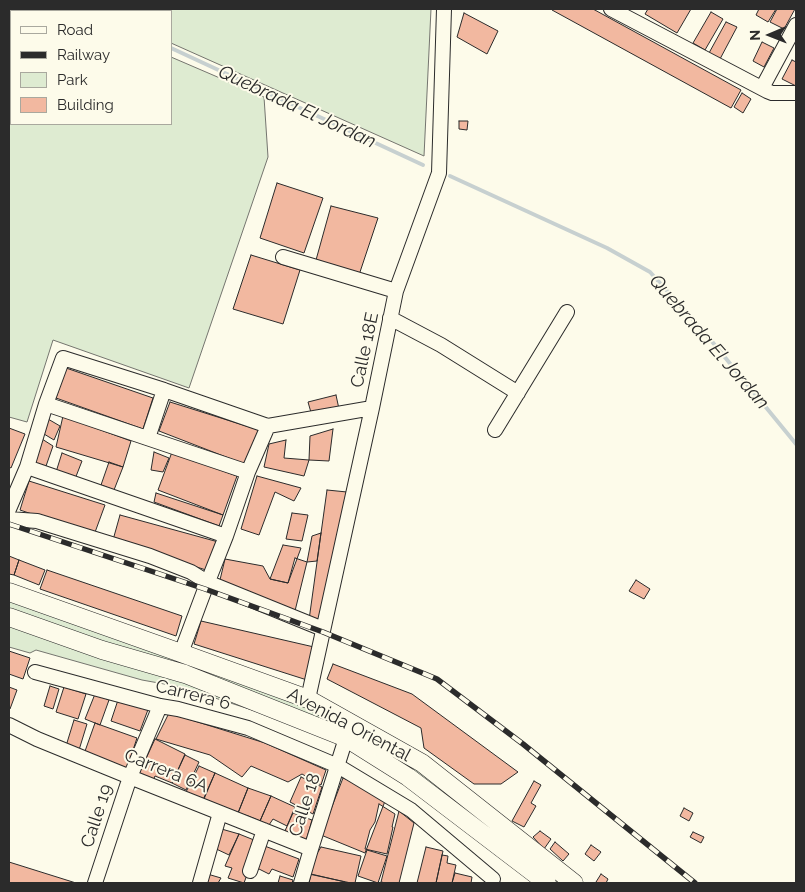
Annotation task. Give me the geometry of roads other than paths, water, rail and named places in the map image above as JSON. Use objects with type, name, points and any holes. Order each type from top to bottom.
[{"type":"main road","name":"Avenida Oriental","points":[[9,592],[308,699],[422,763],[574,883]]},
{"type":"main road","name":"Avenida Oriental","points":[[9,617],[102,650],[185,674],[346,738],[408,777],[547,883]]},
{"type":"street","name":"Calle 18E","points":[[308,699],[396,290],[438,173],[444,9]]},
{"type":"street","points":[[612,9],[772,93],[796,93]]},
{"type":"street","points":[[762,88],[796,25]]},
{"type":"street","points":[[283,257],[396,290]]},
{"type":"street","points":[[495,430],[567,312]]},
{"type":"street","points":[[390,318],[441,345],[518,393]]},
{"type":"street","points":[[9,509],[27,467],[46,404],[63,358],[268,426],[372,408]]},
{"type":"street","points":[[148,438],[164,390]]},
{"type":"street","points":[[46,404],[248,472]]},
{"type":"street","points":[[181,653],[226,536],[248,472],[268,426]]},
{"type":"street","points":[[27,467],[226,536]]},
{"type":"street","points":[[9,519],[37,521],[150,556],[190,572],[207,582],[324,629]]},
{"type":"street","name":"Carrera 6","points":[[35,672],[248,728],[338,766]]},
{"type":"street","name":"Calle 19","points":[[94,883],[130,777],[160,706]]},
{"type":"street","name":"Carrera 6A","points":[[9,725],[37,739],[311,849]]},
{"type":"street","name":"Calle 18","points":[[301,883],[346,738]]},
{"type":"street","points":[[338,766],[411,810],[493,879]]},
{"type":"street","points":[[200,883],[220,813]]},
{"type":"street","points":[[250,871],[264,830]]},
{"type":"waterway","name":"Quebrada El Jordan","points":[[172,48],[423,165]]},
{"type":"waterway","name":"Quebrada El Jordan","points":[[450,176],[607,248],[650,272],[705,333],[796,444]]},
{"type":"railway","points":[[9,524],[205,589],[323,632],[437,679],[523,744],[695,883]]}]
